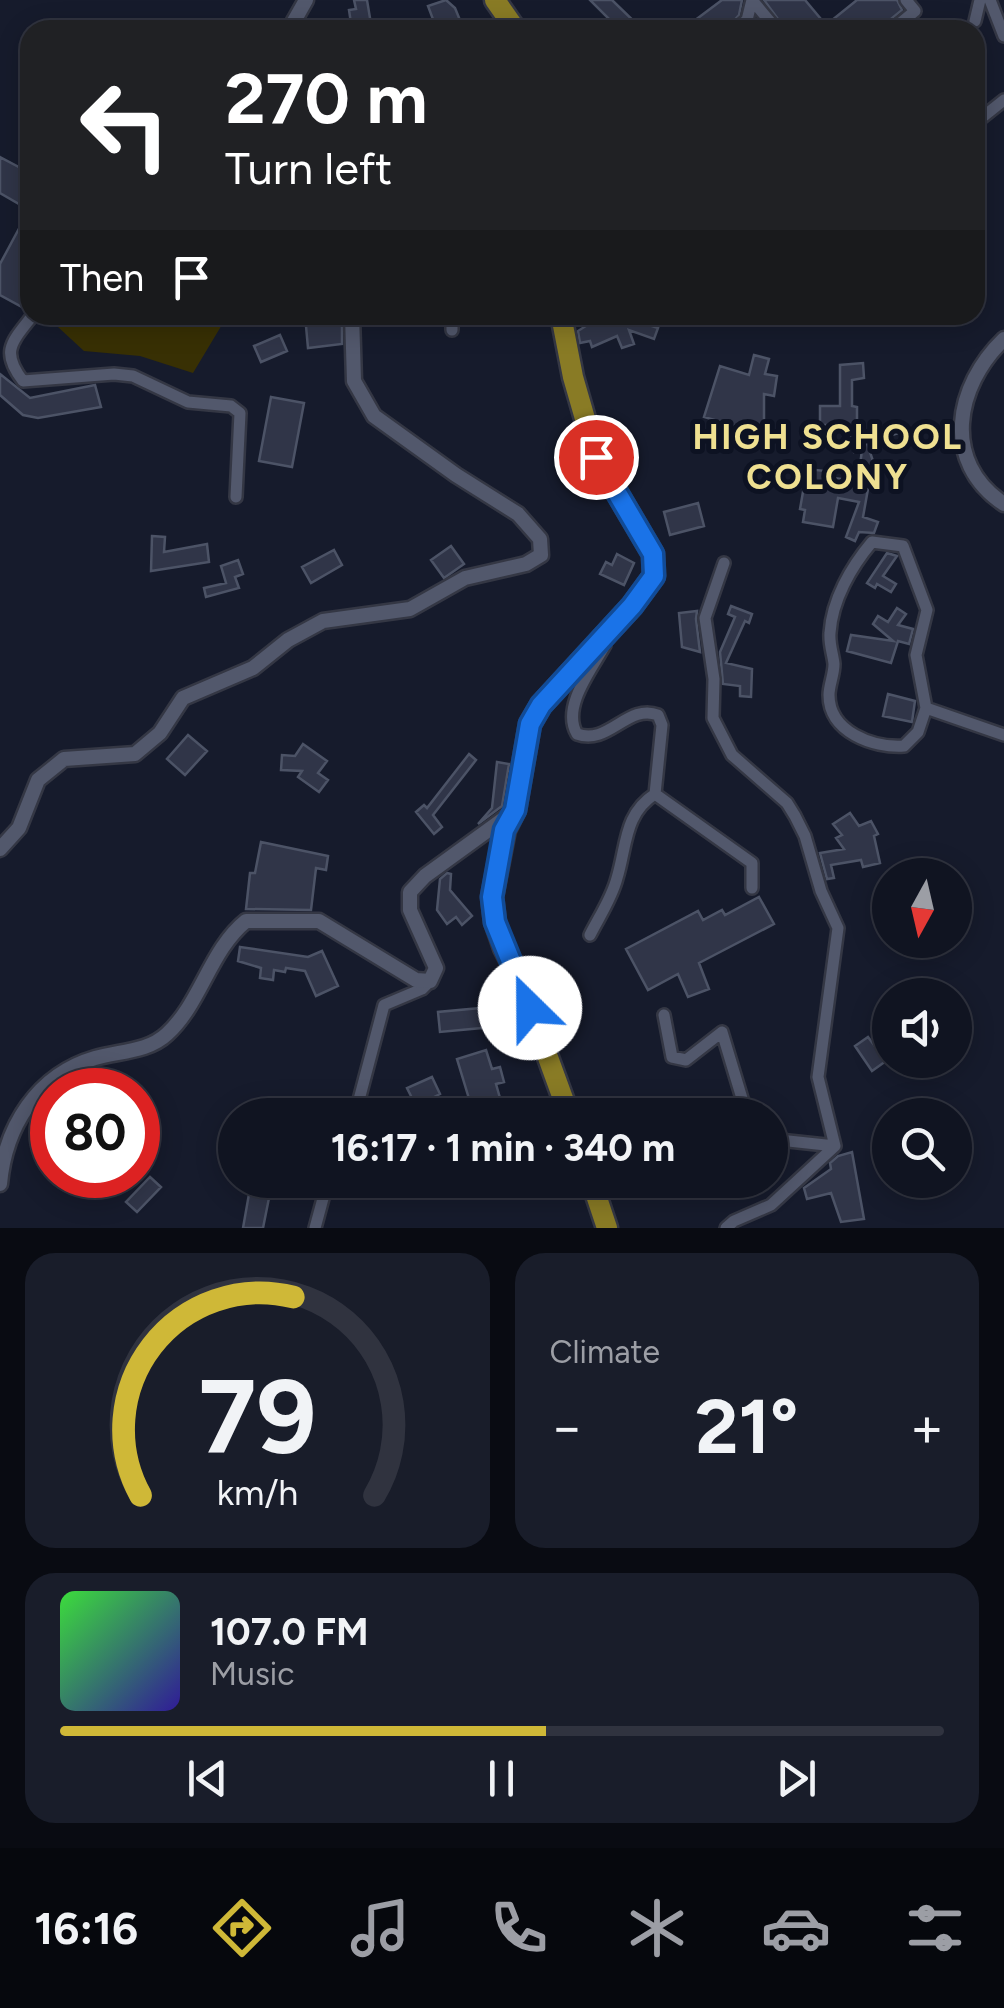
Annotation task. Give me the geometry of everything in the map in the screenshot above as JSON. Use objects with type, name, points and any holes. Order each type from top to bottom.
[{"type":"highway","points":[[562,1098],[495,922],[492,897],[496,868],[504,830],[515,810],[530,724],[541,705],[654,576],[653,554],[596,457],[572,377],[563,325]]},
{"type":"highway","points":[[597,1198],[607,1228]]},
{"type":"street","points":[[752,0],[769,20]]},
{"type":"street","points":[[904,20],[914,11],[906,0]]},
{"type":"street","points":[[990,0],[1004,36]]},
{"type":"street","points":[[25,325],[8,350],[10,365],[23,381],[133,376],[188,402],[231,406],[240,414],[236,497]]},
{"type":"street","points":[[0,849],[19,828],[38,780],[64,758],[135,754],[160,733],[183,698],[253,668],[288,640],[323,621],[410,609],[465,578],[526,564],[541,555],[540,538],[518,514],[374,416],[354,381],[352,325]]},
{"type":"street","points":[[452,325],[452,330]]},
{"type":"street","points":[[1004,339],[973,378],[962,406],[965,450],[972,474],[1004,504]]},
{"type":"street","points":[[872,542],[903,546],[928,610],[916,655],[926,708],[918,732],[904,746],[890,746],[852,733],[841,727],[832,714],[829,696],[834,661],[830,631],[835,608],[858,558],[872,542]]},
{"type":"street","points":[[724,563],[705,618],[714,679],[713,718],[732,755],[795,816],[805,836],[820,891],[838,928],[818,1077],[835,1146]]},
{"type":"street","points":[[590,935],[618,875],[627,828],[644,802],[655,794],[662,725],[658,715],[648,711],[600,735],[586,738],[576,734],[570,719],[576,700],[619,619]]},
{"type":"street","points":[[926,708],[1004,735]]},
{"type":"street","points":[[655,794],[752,863],[752,888]]},
{"type":"street","points":[[359,1098],[384,1005],[422,989],[436,968],[410,910],[410,892],[425,876],[515,810]]},
{"type":"street","points":[[0,1184],[9,1143],[24,1109],[44,1085],[92,1059],[138,1048],[167,1034],[196,997],[232,935],[246,921],[318,920],[416,980],[430,981]]},
{"type":"street","points":[[664,1014],[672,1057],[686,1060],[722,1032],[741,1098]]},
{"type":"street","points":[[788,1142],[835,1146]]},
{"type":"street","points":[[726,1228],[734,1220],[771,1205],[835,1146]]},
{"type":"street","points":[[315,1228],[323,1198]]},
{"type":"shaded area","points":[[56,325],[222,325],[193,373],[140,356],[84,351]]},
{"type":"building","points":[[354,0],[367,0],[370,20],[350,20],[349,10],[356,9]]},
{"type":"building","points":[[446,0],[460,20],[433,20],[428,6]]},
{"type":"building","points":[[590,0],[612,0],[633,20],[610,20]]},
{"type":"building","points":[[722,0],[742,0],[734,20],[695,20]]},
{"type":"building","points":[[764,0],[805,0],[822,20],[779,20]]},
{"type":"building","points":[[857,0],[897,0],[902,10],[890,20],[832,20]]},
{"type":"building","points":[[0,157],[20,168],[20,202],[0,193]]},
{"type":"building","points":[[20,227],[20,306],[0,295],[0,264]]},
{"type":"building","points":[[306,325],[342,325],[342,344],[308,348]]},
{"type":"building","points":[[587,325],[658,328],[654,339],[629,330],[634,344],[622,348],[617,336],[592,347],[590,341],[580,343],[578,331]]},
{"type":"building","points":[[280,335],[287,351],[261,362],[254,346]]},
{"type":"building","points":[[754,355],[769,359],[765,374],[777,376],[774,396],[764,394],[764,436],[749,436],[749,430],[704,417],[720,366],[749,375]]},
{"type":"building","points":[[863,363],[864,378],[852,380],[857,426],[862,424],[864,433],[899,422],[902,432],[867,443],[873,461],[863,517],[878,522],[874,533],[859,532],[855,541],[846,537],[859,502],[838,498],[833,527],[803,522],[805,510],[800,509],[807,469],[826,471],[825,477],[858,481],[862,450],[854,452],[848,425],[820,425],[820,406],[840,406],[840,365]]},
{"type":"building","points":[[0,374],[30,398],[95,385],[101,407],[38,418],[23,415],[0,395]]},
{"type":"building","points":[[271,397],[304,403],[292,467],[259,461]]},
{"type":"building","points":[[698,503],[704,526],[670,535],[664,512]]},
{"type":"building","points":[[152,536],[165,537],[164,552],[207,544],[209,562],[151,571]]},
{"type":"building","points":[[451,546],[464,564],[444,578],[431,560]]},
{"type":"building","points":[[334,550],[342,565],[311,583],[302,567]]},
{"type":"building","points":[[887,553],[897,556],[883,576],[896,584],[891,592],[867,583]]},
{"type":"building","points":[[617,554],[634,563],[624,585],[600,574],[606,562],[612,565]]},
{"type":"building","points":[[238,560],[243,574],[235,577],[239,588],[206,597],[204,588],[226,583],[221,566]]},
{"type":"building","points":[[731,606],[752,614],[726,663],[752,669],[751,697],[740,696],[740,686],[723,684],[720,652],[735,617],[728,614]]},
{"type":"building","points":[[897,608],[906,614],[898,625],[913,629],[909,644],[898,641],[891,663],[847,651],[851,635],[893,641],[873,624],[878,616],[888,622]]},
{"type":"building","points":[[697,611],[700,652],[682,647],[679,613]]},
{"type":"building","points":[[888,694],[915,701],[912,722],[883,716]]},
{"type":"building","points":[[188,735],[207,751],[185,775],[167,759]]},
{"type":"building","points":[[303,744],[327,761],[318,773],[328,780],[319,792],[298,777],[302,771],[281,770],[282,755],[295,756]]},
{"type":"building","points":[[469,754],[476,760],[433,815],[442,827],[434,834],[416,812],[424,805],[427,808]]},
{"type":"building","points":[[497,762],[509,764],[502,806],[478,824],[492,808]]},
{"type":"building","points":[[850,813],[859,826],[871,821],[878,834],[874,836],[879,858],[872,858],[872,865],[863,867],[861,860],[831,865],[834,878],[827,879],[820,853],[844,849],[836,838],[842,835],[833,824]]},
{"type":"building","points":[[261,842],[328,856],[326,870],[316,868],[311,910],[246,909],[250,873],[255,873]]},
{"type":"building","points":[[451,874],[450,890],[472,916],[462,925],[456,917],[447,924],[437,910],[440,879]]},
{"type":"building","points":[[759,897],[774,924],[699,963],[709,989],[688,997],[678,974],[648,990],[626,949],[698,911],[703,920],[722,910],[725,915]]},
{"type":"building","points":[[240,947],[308,957],[322,951],[338,986],[316,996],[305,971],[286,968],[285,972],[274,970],[273,980],[260,978],[261,968],[238,961]]},
{"type":"building","points":[[512,1005],[514,1025],[440,1032],[438,1012]]},
{"type":"building","points":[[868,1037],[872,1042],[872,1071],[855,1046]]},
{"type":"building","points":[[486,1050],[492,1069],[500,1067],[504,1082],[496,1084],[500,1098],[469,1098],[457,1059]]},
{"type":"building","points":[[432,1077],[440,1094],[412,1098],[407,1088]]},
{"type":"building","points":[[852,1152],[864,1219],[841,1222],[831,1193],[807,1199],[804,1188],[831,1169],[830,1163],[838,1156]]},
{"type":"building","points":[[130,1198],[150,1198],[137,1212],[126,1202]]},
{"type":"building","points":[[248,1198],[269,1198],[263,1228],[243,1228]]},
{"type":"district","name":"HIGH SCHOOL COLONY","points":[[828,457]]},
{"type":"route","points":[[530,1008],[495,922],[492,897],[504,830],[515,810],[530,724],[541,705],[632,606],[654,576],[653,554],[596,457]]}]
